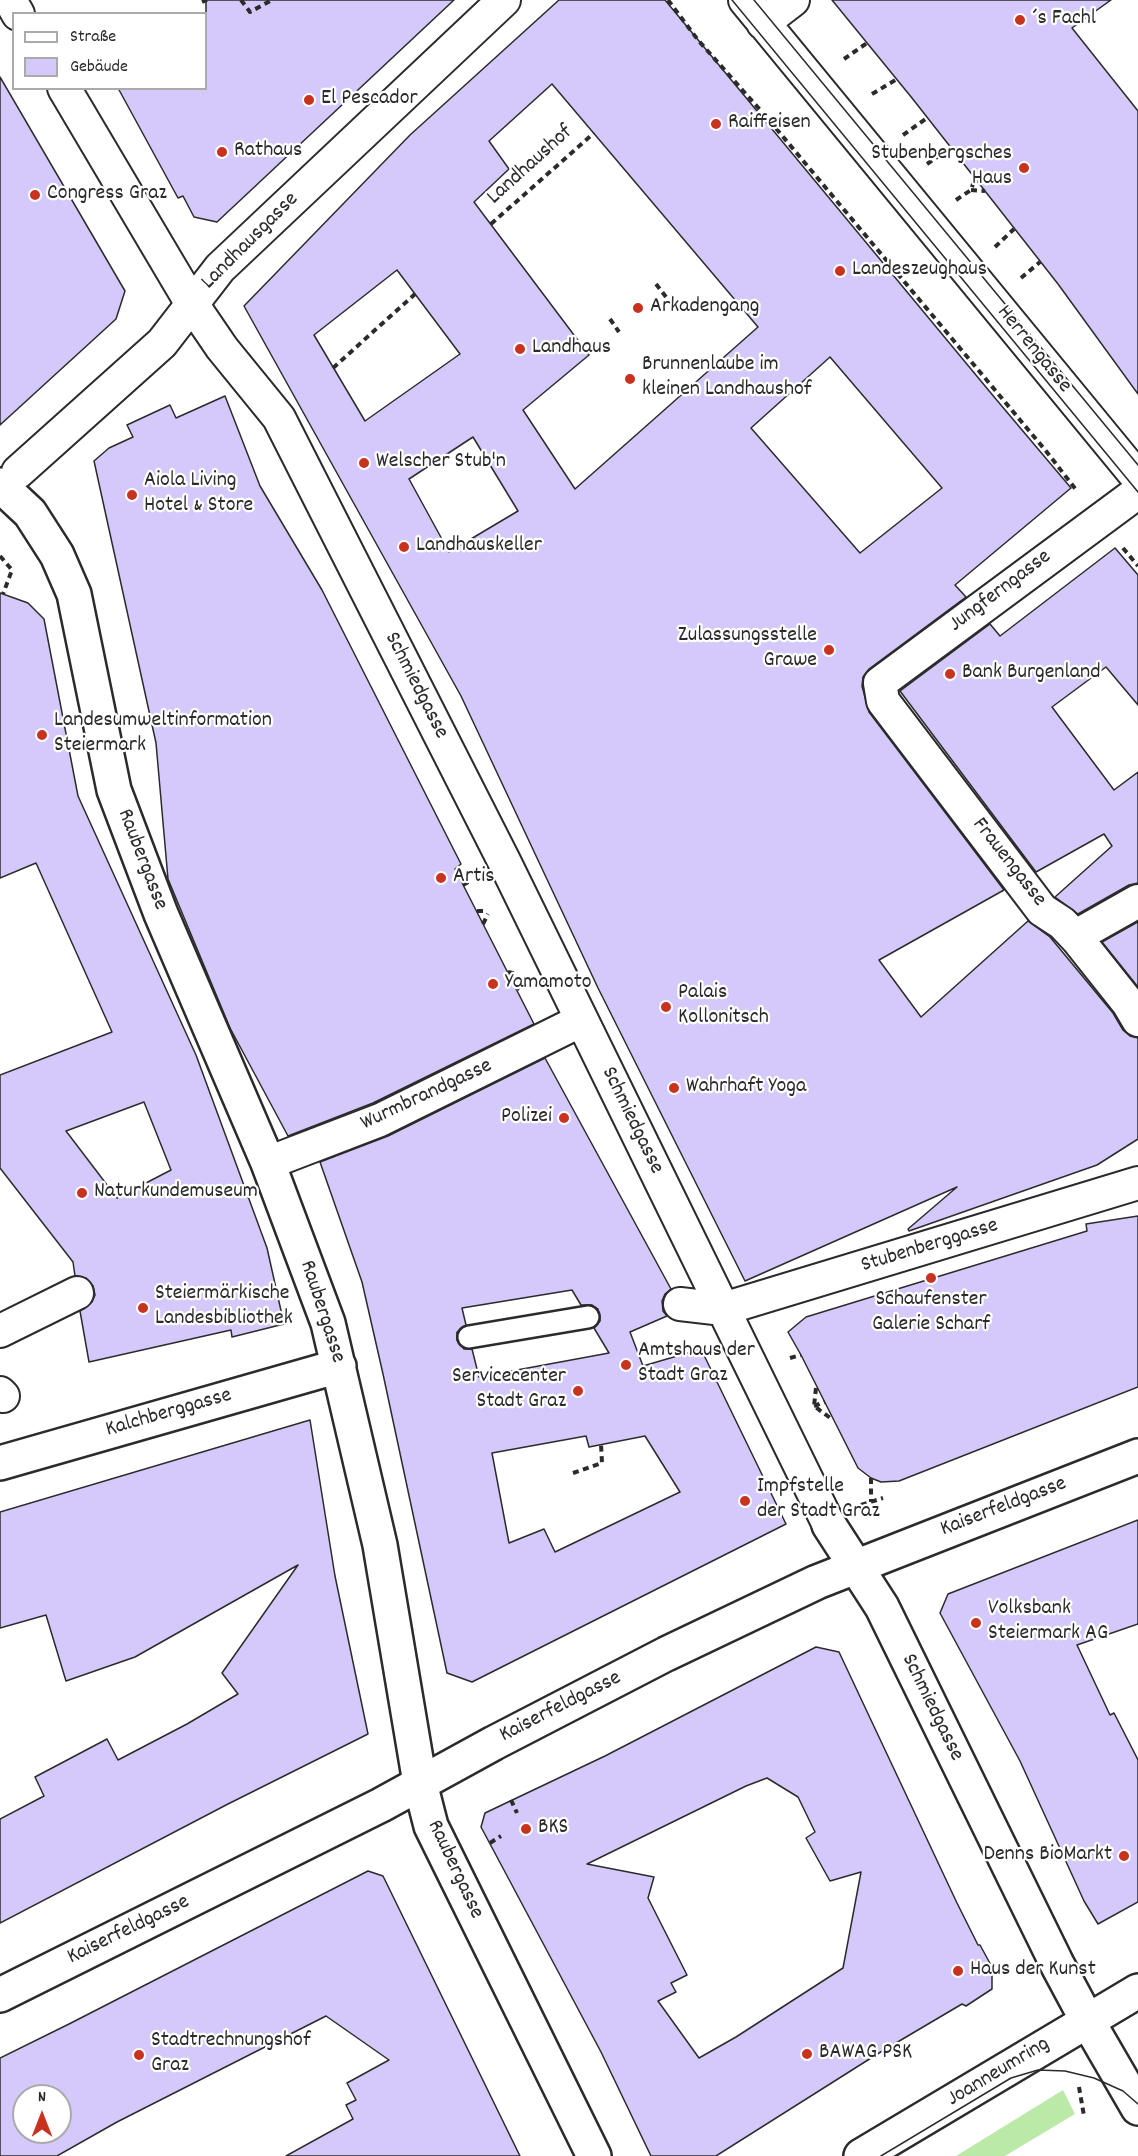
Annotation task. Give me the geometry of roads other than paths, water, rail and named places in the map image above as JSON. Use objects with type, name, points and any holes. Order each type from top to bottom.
[{"type":"street","name":"Landhausgasse","points":[[6,481],[162,343],[220,268],[504,0]]},
{"type":"street","points":[[754,11],[793,0]]},
{"type":"street","name":"Herrengasse","points":[[754,11],[1138,478]]},
{"type":"street","name":"Schmiedgasse","points":[[65,90],[192,304],[222,348],[279,418],[582,1020],[829,1525],[882,1607],[1057,1964],[1138,2108]]},
{"type":"street","name":"Raubergasse","points":[[6,481],[57,555],[74,594],[114,790],[161,914],[268,1163],[328,1323],[380,1545],[420,1783],[431,1826],[594,2156]]},
{"type":"street","name":"Jungferngasse","points":[[883,701],[880,683],[1138,492]]},
{"type":"street","name":"Frauengasse","points":[[883,701],[1042,910],[1062,923],[1077,940],[1138,1020]]},
{"type":"street","points":[[1077,940],[1085,931],[1138,900]]},
{"type":"street","name":"Wurmbrandgasse","points":[[268,1163],[380,1120],[582,1020]]},
{"type":"street","name":"Stubenberggasse","points":[[723,1309],[1138,1184]]},
{"type":"street","points":[[0,1331],[77,1293]]},
{"type":"street","points":[[680,1304],[723,1309]]},
{"type":"street","name":"Kalchberggasse","points":[[0,1463],[339,1366]]},
{"type":"street","name":"Kaiserfeldgasse","points":[[0,1995],[370,1810],[666,1654],[817,1582],[1138,1455]]},
{"type":"street","name":"Joanneumring","points":[[861,2156],[1138,1991]]},
{"type":"lane","points":[[469,1337],[588,1317]]},
{"type":"tram line","points":[[732,0],[1138,492]]},
{"type":"tram line","points":[[754,0],[1138,465]]},
{"type":"tram line","points":[[881,2156],[1011,2078],[1038,2070],[1065,2071],[1094,2078],[1123,2091],[1138,2104]]},
{"type":"place","name":"´s Fachl","points":[[1020,20]]},
{"type":"place","name":"El Pescador","points":[[309,100]]},
{"type":"place","name":"Raiffeisen","points":[[716,124]]},
{"type":"place","name":"Rathaus","points":[[222,152]]},
{"type":"place","name":"Stubenbergsches Haus","points":[[1024,168]]},
{"type":"place","name":"Congress Graz","points":[[35,195]]},
{"type":"place","name":"Landeszeughaus","points":[[840,271]]},
{"type":"place","name":"Arkadengang","points":[[638,308]]},
{"type":"place","name":"Landhaus","points":[[520,349]]},
{"type":"place","name":"Brunnenlaube im kleinen Landhaushof","points":[[630,379]]},
{"type":"place","name":"Welscher Stub'n","points":[[364,463]]},
{"type":"place","name":"Aiola Living Hotel & Store","points":[[132,495]]},
{"type":"place","name":"Landhauskeller","points":[[404,547]]},
{"type":"place","name":"Zulassungsstelle Grawe","points":[[829,650]]},
{"type":"place","name":"Bank Burgenland","points":[[950,674]]},
{"type":"place","name":"Landesumweltinformation Steiermark","points":[[42,735]]},
{"type":"place","name":"Artis","points":[[441,878]]},
{"type":"place","name":"Yamamoto","points":[[493,984]]},
{"type":"place","name":"Palais Kollonitsch","points":[[666,1007]]},
{"type":"place","name":"Wahrhaft Yoga","points":[[674,1088]]},
{"type":"place","name":"Polizei","points":[[564,1118]]},
{"type":"place","name":"Naturkundemuseum","points":[[82,1193]]},
{"type":"place","name":"Schaufenster Galerie Scharf","points":[[931,1278]]},
{"type":"place","name":"Steiermärkische Landesbibliothek","points":[[143,1308]]},
{"type":"place","name":"Amtshaus der Stadt Graz","points":[[626,1365]]},
{"type":"place","name":"Servicecenter Stadt Graz","points":[[578,1391]]},
{"type":"place","name":"Impfstelle der Stadt Graz","points":[[745,1501]]},
{"type":"place","name":"Volksbank Steiermark AG","points":[[976,1623]]},
{"type":"place","name":"BKS","points":[[526,1829]]},
{"type":"place","name":"Denns BioMarkt","points":[[1124,1856]]},
{"type":"place","name":"Haus der Kunst","points":[[958,1971]]},
{"type":"place","name":"BAWAG PSK","points":[[807,2054]]},
{"type":"place","name":"Stadtrechnungshof Graz","points":[[139,2055]]}]
